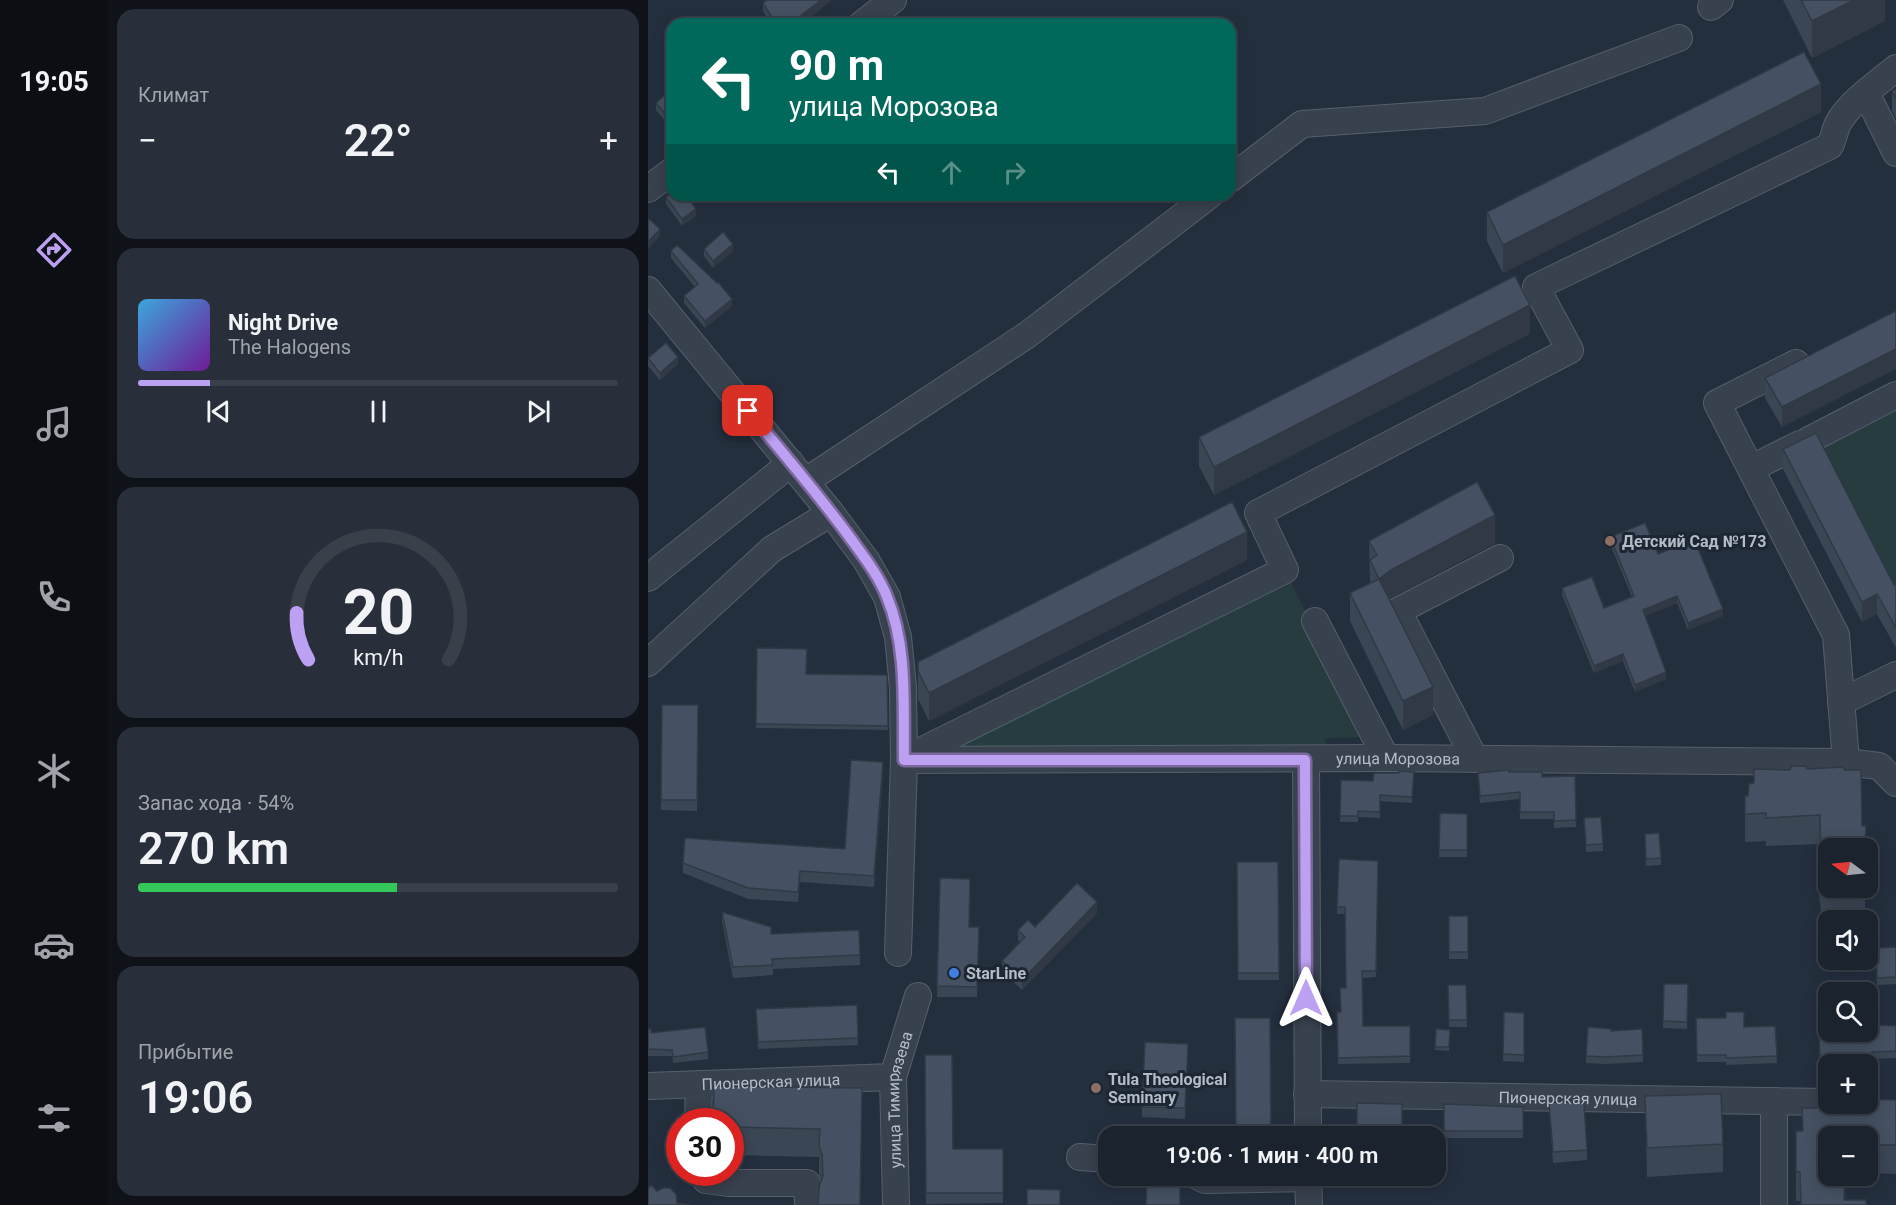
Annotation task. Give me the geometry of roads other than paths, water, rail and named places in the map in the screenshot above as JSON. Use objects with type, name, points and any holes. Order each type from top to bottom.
[{"type":"street","points":[[870,18],[893,0]]},
{"type":"street","points":[[1236,175],[1302,124],[1485,111],[1679,38]]},
{"type":"street","points":[[904,760],[1285,570],[1258,513],[1570,350],[1536,287],[1830,146],[1836,136],[1839,121],[1866,93],[1896,68]]},
{"type":"street","points":[[1866,93],[1896,153]]},
{"type":"street","points":[[648,189],[666,176]]},
{"type":"street","points":[[798,471],[812,477],[1027,335],[1202,201]]},
{"type":"street","points":[[648,290],[831,513],[866,561],[887,597],[898,637],[903,687],[904,760],[898,953]]},
{"type":"street","points":[[1812,355],[1717,403],[1836,635],[1846,762]]},
{"type":"street","points":[[1752,468],[1896,395]]},
{"type":"street","points":[[648,578],[798,471]]},
{"type":"street","points":[[648,663],[772,549],[831,513]]},
{"type":"street","points":[[1475,759],[1398,611],[1500,558]]},
{"type":"street","points":[[1315,621],[1386,758]]},
{"type":"street","points":[[1841,702],[1896,675]]},
{"type":"street","name":"улица Морозова","points":[[904,760],[1386,758],[1846,762],[1879,766],[1896,783]]},
{"type":"street","points":[[1305,760],[1308,1126]]},
{"type":"street","name":"улица Тимирязева","points":[[896,1205],[893,1077],[918,996]]},
{"type":"street","name":"Пионерская улица","points":[[648,1086],[893,1077]]},
{"type":"street","points":[[698,1108],[699,1085]]},
{"type":"street","name":"Пионерская улица","points":[[1307,1094],[1818,1102]]},
{"type":"street","points":[[1774,1101],[1774,1205]]},
{"type":"street","points":[[1080,1157],[1098,1158]]},
{"type":"street","points":[[744,1183],[807,1183],[807,1205]]},
{"type":"street","points":[[1308,1186],[1309,1205]]},
{"type":"place","name":"Детский Сад №173","points":[[1610,541]]},
{"type":"place","name":"StarLine","points":[[954,973]]},
{"type":"place","name":"Tula Theological Seminary","points":[[1096,1088]]}]
